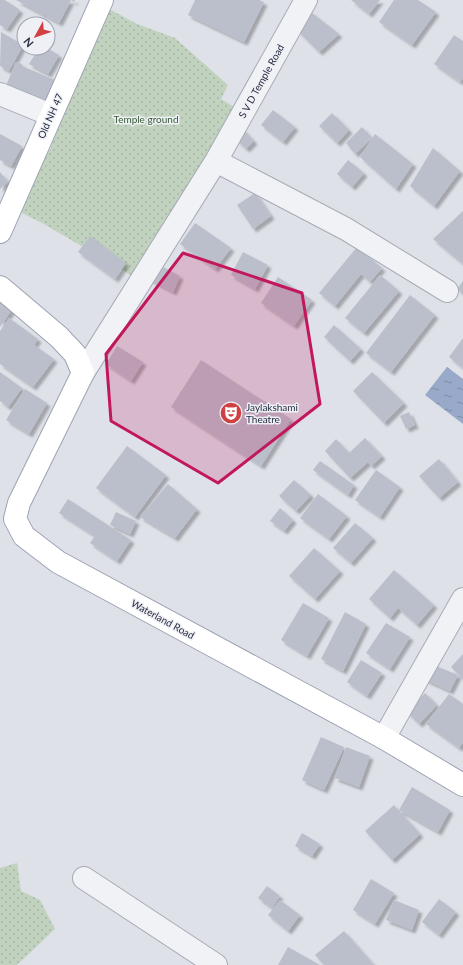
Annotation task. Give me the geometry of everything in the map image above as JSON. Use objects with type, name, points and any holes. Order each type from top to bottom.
[{"type":"main road","name":"Old NH 47","points":[[0,232],[50,115],[102,0]]},
{"type":"main road","points":[[0,287],[59,336],[75,354],[83,372]]},
{"type":"main road","name":"Waterland Road","points":[[83,372],[19,503],[15,519],[24,536],[58,562],[384,738],[463,785]]},
{"type":"street","name":"S V D Temple Road","points":[[83,372],[216,162],[306,0]]},
{"type":"street","points":[[0,94],[50,115]]},
{"type":"street","points":[[216,162],[346,229],[447,291]]},
{"type":"street","points":[[384,738],[463,599]]},
{"type":"street","points":[[84,878],[216,965]]},
{"type":"highlighted area","points":[[183,253],[302,293],[320,404],[218,483],[111,421],[106,354]]},
{"type":"green space","name":"Temple ground","points":[[107,8],[137,24],[175,38],[228,85],[221,99],[239,110],[146,284],[44,224],[16,210],[50,149]]},
{"type":"green space","points":[[17,863],[21,891],[40,900],[55,929],[17,965],[0,965],[0,868]]},
{"type":"water","points":[[447,367],[463,379],[463,424],[425,395]]},
{"type":"building","points":[[0,0],[5,0],[20,10],[7,29],[0,25]]},
{"type":"building","points":[[16,0],[71,0],[59,23],[56,21],[56,16],[46,16]]},
{"type":"building","points":[[195,0],[259,0],[264,2],[244,42],[188,15]]},
{"type":"building","points":[[351,0],[380,0],[369,14]]},
{"type":"building","points":[[394,0],[418,0],[436,12],[412,45],[379,22]]},
{"type":"building","points":[[311,12],[339,34],[319,52],[296,29]]},
{"type":"building","points":[[1,32],[16,41],[17,56],[9,71],[0,66]]},
{"type":"building","points":[[454,35],[463,41],[463,78],[460,82],[434,64]]},
{"type":"building","points":[[56,53],[59,55],[48,74],[29,64],[34,56],[56,56]]},
{"type":"building","points":[[16,62],[55,80],[45,106],[4,90]]},
{"type":"building","points":[[273,110],[295,127],[283,142],[261,125]]},
{"type":"building","points":[[332,113],[349,130],[337,143],[319,126]]},
{"type":"building","points":[[362,127],[372,138],[355,154],[346,143]]},
{"type":"building","points":[[243,129],[254,141],[246,149],[235,138]]},
{"type":"building","points":[[0,134],[22,146],[11,166],[0,160]]},
{"type":"building","points":[[375,134],[413,164],[396,189],[360,157]]},
{"type":"building","points":[[433,148],[460,171],[434,206],[410,186]]},
{"type":"building","points":[[348,160],[364,173],[352,187],[337,174]]},
{"type":"building","points":[[0,172],[8,182],[0,189]]},
{"type":"building","points":[[255,193],[271,216],[253,229],[237,205]]},
{"type":"building","points":[[463,211],[463,264],[433,239]]},
{"type":"building","points":[[195,223],[231,248],[215,269],[180,244]]},
{"type":"building","points":[[90,236],[126,263],[115,279],[78,252]]},
{"type":"building","points":[[357,247],[382,268],[370,282],[361,274],[335,306],[319,293]]},
{"type":"building","points":[[243,252],[268,265],[255,289],[231,275]]},
{"type":"building","points":[[155,263],[180,276],[173,292],[147,278]]},
{"type":"building","points":[[380,275],[399,291],[364,333],[345,318]]},
{"type":"building","points":[[278,277],[312,300],[294,326],[261,303]]},
{"type":"building","points":[[463,281],[463,294],[457,289]]},
{"type":"building","points":[[0,295],[15,305],[0,327]]},
{"type":"building","points":[[410,295],[435,315],[391,372],[366,353]]},
{"type":"building","points":[[9,318],[38,339],[34,345],[54,359],[33,387],[0,364],[0,331]]},
{"type":"building","points":[[334,325],[361,349],[350,361],[324,337]]},
{"type":"building","points":[[463,338],[463,368],[449,357]]},
{"type":"building","points":[[117,346],[143,362],[131,381],[106,364]]},
{"type":"building","name":"Jaylakshami Theatre","points":[[201,360],[291,419],[261,466],[171,407]]},
{"type":"building","points":[[0,372],[22,388],[8,407],[0,401]]},
{"type":"building","points":[[372,372],[404,403],[384,423],[353,391]]},
{"type":"building","points":[[25,389],[47,403],[29,434],[6,420]]},
{"type":"building","points":[[409,412],[415,425],[406,429],[400,416]]},
{"type":"building","points":[[365,438],[382,456],[371,466],[368,462],[350,478],[325,451],[336,439],[349,453]]},
{"type":"building","points":[[127,446],[166,475],[135,517],[96,488]]},
{"type":"building","points":[[439,459],[458,482],[439,498],[419,476]]},
{"type":"building","points":[[320,461],[354,485],[348,495],[313,470]]},
{"type":"building","points":[[376,470],[400,487],[380,517],[355,500]]},
{"type":"building","points":[[294,480],[311,495],[296,511],[279,496]]},
{"type":"building","points":[[168,484],[197,509],[175,538],[140,517]]},
{"type":"building","points":[[318,494],[347,516],[329,539],[300,518]]},
{"type":"building","points":[[68,499],[131,540],[117,561],[90,543],[95,536],[59,513]]},
{"type":"building","points":[[280,508],[293,520],[284,531],[270,521]]},
{"type":"building","points":[[116,512],[136,521],[130,534],[110,525]]},
{"type":"building","points":[[355,523],[373,538],[351,563],[333,548]]},
{"type":"building","points":[[314,548],[340,571],[315,599],[289,576]]},
{"type":"building","points":[[394,570],[434,605],[417,625],[398,608],[390,618],[369,599]]},
{"type":"building","points":[[303,603],[329,618],[307,656],[281,640]]},
{"type":"building","points":[[345,612],[366,624],[343,671],[321,659]]},
{"type":"building","points":[[386,623],[410,637],[390,669],[366,653]]},
{"type":"building","points":[[463,654],[463,679],[451,667]]},
{"type":"building","points":[[361,660],[382,673],[367,696],[347,682]]},
{"type":"building","points":[[431,664],[458,675],[450,691],[424,679]]},
{"type":"building","points":[[425,693],[437,705],[419,724],[407,712]]},
{"type":"building","points":[[449,694],[463,704],[463,742],[459,748],[426,724]]},
{"type":"building","points":[[321,737],[344,747],[324,790],[302,780]]},
{"type":"building","points":[[346,747],[370,756],[359,787],[335,778]]},
{"type":"building","points":[[412,787],[450,810],[438,832],[399,810]]},
{"type":"building","points":[[394,805],[420,834],[392,860],[365,831]]},
{"type":"building","points":[[302,833],[320,844],[312,856],[295,846]]},
{"type":"building","points":[[371,879],[394,893],[375,924],[353,910]]},
{"type":"building","points":[[267,886],[280,896],[272,908],[258,898]]},
{"type":"building","points":[[439,899],[456,912],[439,935],[422,922]]},
{"type":"building","points":[[280,900],[300,915],[288,931],[268,915]]},
{"type":"building","points":[[394,900],[419,910],[412,930],[386,920]]},
{"type":"building","points":[[344,931],[374,965],[324,965],[315,955]]},
{"type":"building","points":[[288,947],[320,965],[278,965]]},
{"type":"place","name":"Jaylakshami Theatre","points":[[231,413]]}]
